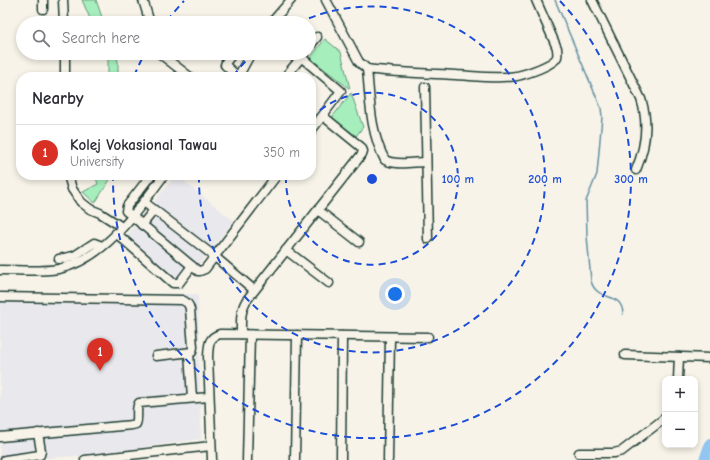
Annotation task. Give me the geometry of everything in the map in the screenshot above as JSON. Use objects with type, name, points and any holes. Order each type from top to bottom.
[{"type":"street","points":[[43,0],[43,9]]},
{"type":"street","points":[[63,0],[64,16]]},
{"type":"street","points":[[142,0],[148,16]]},
{"type":"street","points":[[277,16],[291,0]]},
{"type":"street","points":[[326,0],[359,62],[367,70],[373,125],[376,138],[385,160],[395,162],[426,162]]},
{"type":"street","points":[[367,70],[508,77],[534,71],[554,61],[557,58],[558,53],[536,0]]},
{"type":"street","points":[[592,0],[641,100],[645,113],[646,130],[642,151],[636,170]]},
{"type":"street","points":[[65,60],[65,72]]},
{"type":"street","points":[[169,60],[184,72]]},
{"type":"street","points":[[228,60],[225,65],[233,72]]},
{"type":"street","points":[[241,72],[247,60]]},
{"type":"street","points":[[289,72],[299,60]]},
{"type":"street","points":[[308,60],[341,91],[316,125]]},
{"type":"street","points":[[425,87],[428,239]]},
{"type":"street","points":[[241,334],[242,308],[254,290],[362,154],[363,151],[361,147],[323,116]]},
{"type":"street","points":[[69,180],[72,189],[81,202],[90,209],[100,213],[173,283],[179,283],[192,266]]},
{"type":"street","points":[[147,180],[126,208],[126,211],[198,271],[203,271],[273,180]]},
{"type":"street","points":[[0,270],[58,269],[77,263],[93,255],[132,216],[160,180]]},
{"type":"street","points":[[144,202],[214,256],[254,290]]},
{"type":"street","points":[[142,225],[154,210]]},
{"type":"street","points":[[318,210],[359,242]]},
{"type":"street","points":[[59,259],[74,256],[94,243],[102,246]]},
{"type":"street","points":[[286,250],[329,283]]},
{"type":"street","points":[[0,297],[182,300],[186,302],[190,309],[193,347],[192,352],[156,356]]},
{"type":"street","points":[[212,460],[208,356],[210,341],[213,337],[220,334],[390,337],[428,336]]},
{"type":"street","points":[[247,460],[250,335]]},
{"type":"street","points":[[295,460],[298,335]]},
{"type":"street","points":[[341,460],[342,336]]},
{"type":"street","points":[[388,460],[390,337]]},
{"type":"street","points":[[189,353],[192,398]]},
{"type":"street","points":[[625,355],[710,358]]},
{"type":"street","points":[[678,376],[679,357]]},
{"type":"street","points":[[0,437],[132,425],[136,424],[138,420],[137,406],[139,403],[209,397]]},
{"type":"street","points":[[579,453],[610,453],[622,451],[662,420]]},
{"type":"street","points":[[5,460],[40,455],[41,451],[38,433]]},
{"type":"street","points":[[85,460],[211,446]]},
{"type":"street","points":[[163,451],[164,460]]},
{"type":"shaded area","points":[[172,180],[182,180],[234,221],[179,289],[174,289],[119,245]]},
{"type":"shaded area","points":[[0,292],[198,294],[201,439],[91,455],[22,460],[0,460]]},
{"type":"green space","points":[[82,0],[96,0],[102,16],[89,16]]},
{"type":"green space","points":[[325,39],[341,52],[350,89],[313,60],[316,60],[316,50]]},
{"type":"green space","points":[[108,60],[118,60],[118,72],[108,72]]},
{"type":"green space","points":[[351,93],[363,127],[356,136],[333,119],[333,116]]},
{"type":"green space","points":[[97,180],[110,180],[95,203],[83,192],[98,184]]},
{"type":"waterway","points":[[555,0],[601,108],[602,117],[597,174],[586,201],[591,281],[594,288],[598,292],[618,302],[622,307],[623,314]]},
{"type":"waterway","points":[[704,460],[710,443]]},
{"type":"place","name":"Kolej Vokasional Tawau","points":[[100,371]]}]
